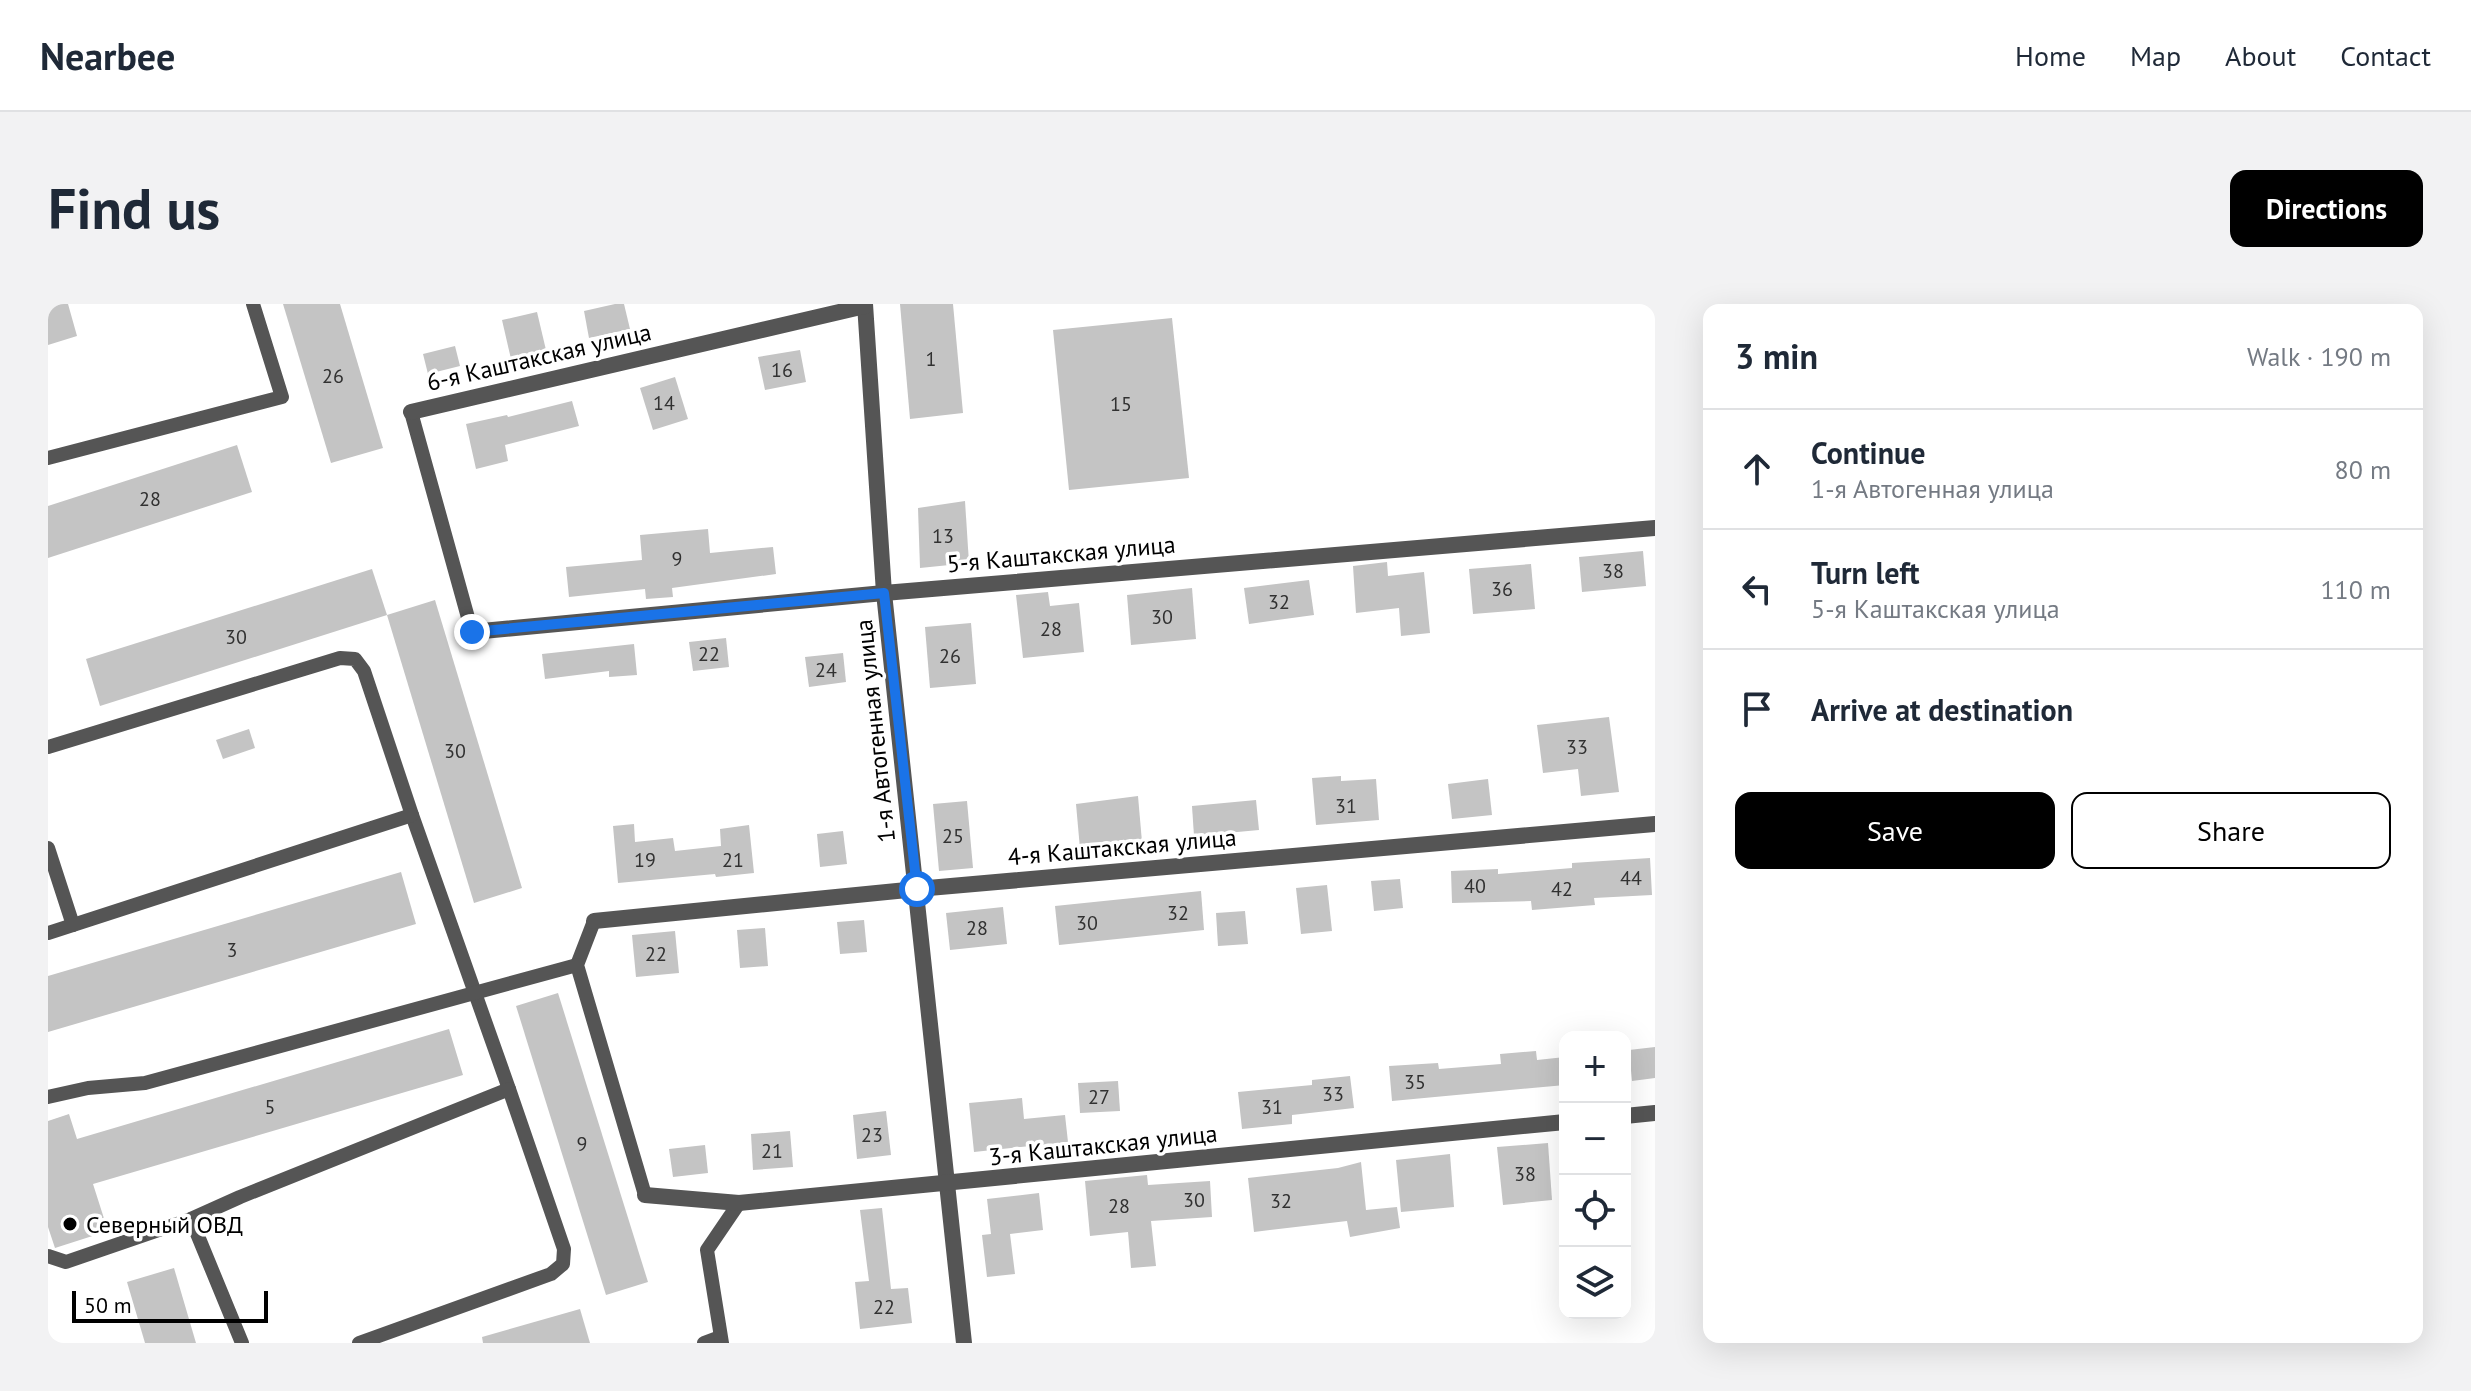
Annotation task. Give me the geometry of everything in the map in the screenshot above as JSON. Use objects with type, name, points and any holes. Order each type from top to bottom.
[{"type":"street","name":"6-я Каштакская улица","points":[[411,412],[865,305]]},
{"type":"street","name":"1-я Автогенная улица","points":[[865,305],[884,593],[964,1343]]},
{"type":"street","name":"5-я Каштакская улица","points":[[472,632],[884,593],[1655,528]]},
{"type":"street","name":"4-я Каштакская улица","points":[[594,921],[917,889],[1655,824]]},
{"type":"street","points":[[1631,1115],[1655,1113]]},
{"type":"street","name":"3-я Каштакская улица","points":[[645,1195],[739,1203],[1559,1123]]},
{"type":"lane","points":[[48,458],[282,397],[253,304]]},
{"type":"lane","points":[[411,412],[472,632]]},
{"type":"lane","points":[[48,747],[347,658],[355,659],[364,671],[564,1249],[563,1264],[551,1274],[359,1343]]},
{"type":"lane","points":[[48,933],[412,815]]},
{"type":"lane","points":[[48,848],[73,925]]},
{"type":"lane","points":[[594,921],[577,965],[645,1195]]},
{"type":"lane","points":[[48,1097],[88,1088],[145,1083],[577,965]]},
{"type":"lane","points":[[48,1256],[66,1262],[191,1219],[509,1089]]},
{"type":"lane","points":[[704,1343],[721,1340],[707,1250],[739,1203]]},
{"type":"lane","points":[[191,1219],[242,1343]]},
{"type":"building","points":[[68,304],[77,336],[48,345],[48,307]]},
{"type":"building","points":[[283,304],[340,304],[383,448],[331,463]]},
{"type":"building","points":[[624,304],[630,329],[589,338],[584,311]]},
{"type":"building","points":[[900,304],[953,304],[963,413],[910,419]]},
{"type":"building","points":[[537,312],[546,350],[511,359],[502,320]]},
{"type":"building","points":[[1172,318],[1189,478],[1069,490],[1053,330]]},
{"type":"building","points":[[455,346],[460,366],[428,374],[423,354]]},
{"type":"building","points":[[800,350],[806,382],[765,390],[758,357]]},
{"type":"building","points":[[675,377],[688,419],[653,430],[640,388]]},
{"type":"building","points":[[572,401],[579,426],[505,445],[508,461],[476,469],[466,424]]},
{"type":"building","points":[[237,445],[252,492],[48,558],[48,506]]},
{"type":"building","points":[[965,501],[969,563],[920,568],[918,508]]},
{"type":"building","points":[[708,529],[710,553],[773,547],[776,574],[672,588],[673,597],[646,599],[645,589],[569,597],[566,567],[642,560],[640,535]]},
{"type":"building","points":[[1643,551],[1646,586],[1582,592],[1579,557]]},
{"type":"building","points":[[1387,562],[1388,576],[1424,572],[1430,633],[1401,636],[1399,608],[1356,613],[1353,566]]},
{"type":"building","points":[[1531,564],[1535,609],[1473,614],[1469,569]]},
{"type":"building","points":[[372,569],[387,615],[100,706],[86,659]]},
{"type":"building","points":[[1309,580],[1314,615],[1249,624],[1244,588]]},
{"type":"building","points":[[1192,588],[1196,639],[1131,645],[1127,595]]},
{"type":"building","points":[[1048,592],[1050,606],[1079,603],[1084,652],[1023,658],[1016,595]]},
{"type":"building","points":[[435,600],[522,888],[474,903],[387,615]]},
{"type":"building","points":[[971,623],[976,684],[930,688],[925,627]]},
{"type":"building","points":[[726,638],[729,667],[693,671],[689,642]]},
{"type":"building","points":[[634,644],[637,675],[609,677],[609,671],[545,679],[542,654]]},
{"type":"building","points":[[843,653],[846,682],[809,687],[805,657]]},
{"type":"building","points":[[1609,717],[1619,792],[1581,796],[1578,769],[1543,773],[1537,725]]},
{"type":"building","points":[[249,729],[255,748],[223,759],[216,740]]},
{"type":"building","points":[[1341,776],[1341,781],[1376,779],[1379,820],[1316,825],[1312,778]]},
{"type":"building","points":[[1488,779],[1492,815],[1452,819],[1448,784]]},
{"type":"building","points":[[1138,796],[1142,842],[1080,849],[1076,804]]},
{"type":"building","points":[[1256,800],[1259,830],[1194,836],[1192,806]]},
{"type":"building","points":[[967,801],[973,868],[939,871],[933,804]]},
{"type":"building","points":[[634,824],[635,842],[673,838],[675,851],[721,846],[720,829],[749,825],[754,873],[618,883],[613,826]]},
{"type":"building","points":[[843,831],[847,864],[820,867],[817,834]]},
{"type":"building","points":[[1650,858],[1652,895],[1594,898],[1595,905],[1532,910],[1531,901],[1452,903],[1451,871],[1498,869],[1498,874],[1572,868],[1572,863]]},
{"type":"building","points":[[401,872],[416,924],[48,1032],[48,976]]},
{"type":"building","points":[[1400,879],[1403,908],[1374,911],[1371,881]]},
{"type":"building","points":[[1327,885],[1332,931],[1301,934],[1296,888]]},
{"type":"building","points":[[1201,891],[1204,930],[1059,945],[1055,906]]},
{"type":"building","points":[[1003,907],[1007,944],[950,950],[946,913]]},
{"type":"building","points":[[1245,911],[1248,944],[1218,946],[1216,913]]},
{"type":"building","points":[[864,920],[867,952],[840,954],[837,922]]},
{"type":"building","points":[[765,928],[768,966],[740,968],[737,930]]},
{"type":"building","points":[[675,931],[679,973],[636,977],[632,935]]},
{"type":"building","points":[[558,993],[648,1282],[606,1295],[516,1006]]},
{"type":"building","points":[[449,1029],[463,1075],[93,1184],[108,1231],[55,1248],[48,1227],[48,1121],[69,1114],[77,1139]]},
{"type":"building","points":[[1655,1047],[1655,1078],[1632,1081],[1631,1050]]},
{"type":"building","points":[[1536,1051],[1537,1060],[1559,1058],[1559,1086],[1392,1101],[1389,1066],[1438,1063],[1439,1069],[1501,1064],[1500,1054]]},
{"type":"building","points":[[1350,1076],[1354,1108],[1292,1115],[1292,1124],[1242,1129],[1238,1092],[1312,1085],[1312,1080]]},
{"type":"building","points":[[1118,1081],[1120,1111],[1080,1113],[1078,1083]]},
{"type":"building","points":[[1022,1098],[1024,1119],[1065,1115],[1068,1142],[974,1152],[969,1103]]},
{"type":"building","points":[[886,1111],[891,1155],[857,1159],[853,1115]]},
{"type":"building","points":[[790,1131],[793,1167],[753,1170],[751,1134]]},
{"type":"building","points":[[1548,1143],[1552,1200],[1503,1205],[1497,1147]]},
{"type":"building","points":[[705,1145],[708,1173],[673,1177],[669,1149]]},
{"type":"building","points":[[1450,1154],[1454,1207],[1401,1212],[1396,1160]]},
{"type":"building","points":[[1361,1162],[1366,1210],[1397,1207],[1400,1228],[1350,1237],[1347,1221],[1254,1232],[1248,1178],[1338,1168]]},
{"type":"building","points":[[1147,1175],[1148,1185],[1210,1181],[1212,1217],[1151,1221],[1156,1266],[1131,1268],[1128,1232],[1090,1236],[1085,1181]]},
{"type":"building","points":[[1039,1193],[1043,1230],[1010,1234],[1015,1274],[987,1277],[982,1235],[991,1234],[987,1199]]},
{"type":"building","points":[[882,1208],[891,1289],[908,1288],[912,1323],[860,1329],[855,1282],[869,1281],[860,1210]]},
{"type":"building","points":[[174,1268],[196,1343],[145,1343],[127,1282]]},
{"type":"building","points":[[580,1309],[590,1343],[483,1343],[482,1337]]},
{"type":"place","name":"Северный ОВД","points":[[70,1224]]},
{"type":"route","points":[[472,632],[884,593],[917,889]]}]
